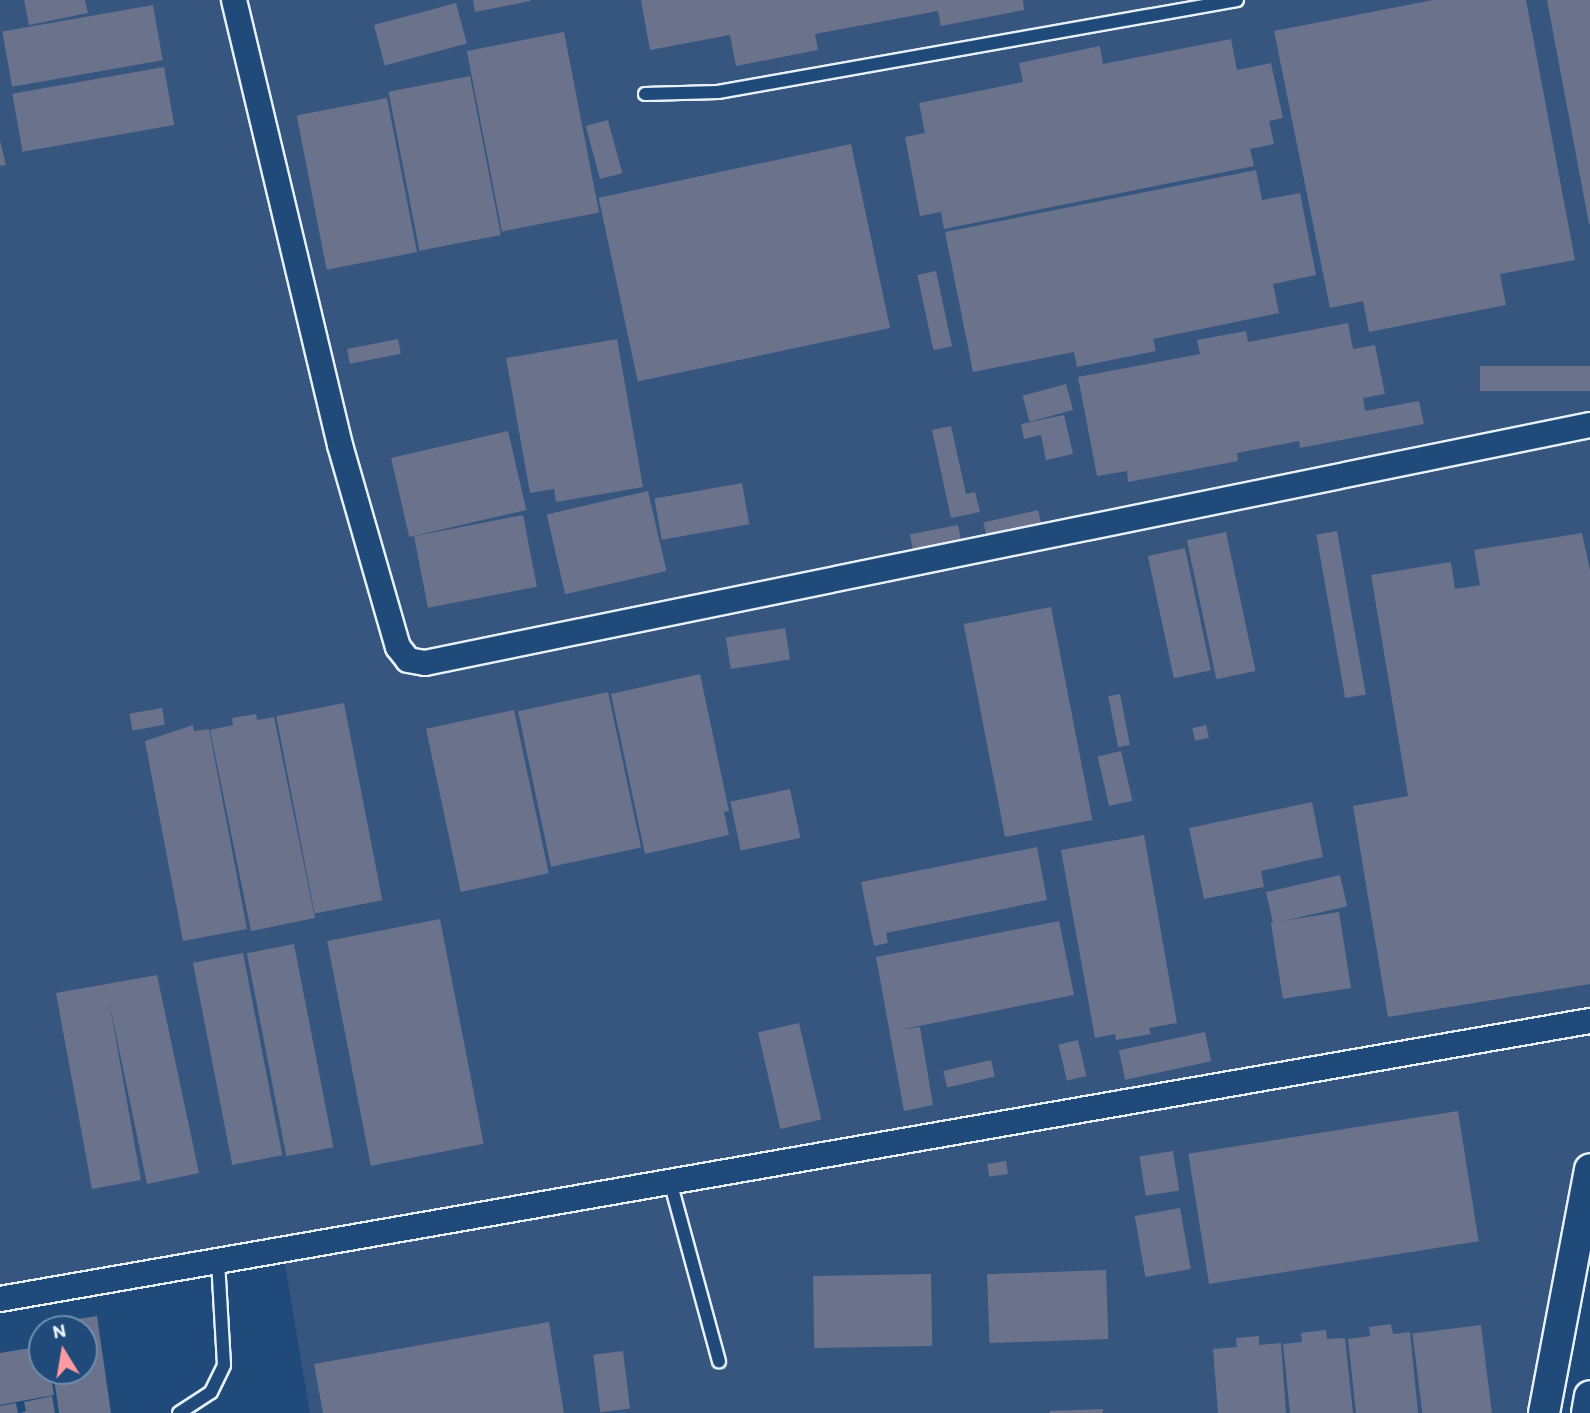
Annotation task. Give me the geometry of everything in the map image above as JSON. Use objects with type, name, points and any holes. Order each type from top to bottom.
[{"type":"street","points":[[234,0],[340,446],[398,647],[408,660],[425,663],[1590,425]]},
{"type":"street","points":[[0,1299],[1590,1021]]},
{"type":"street","points":[[1544,1413],[1590,1169]]},
{"type":"street","points":[[1587,1413],[1590,1396]]},
{"type":"lane","points":[[645,94],[718,92],[1237,0]]},
{"type":"lane","points":[[670,1181],[719,1361]]},
{"type":"lane","points":[[179,1413],[211,1391],[224,1366],[218,1261]]},
{"type":"shaded area","points":[[0,0],[1590,0],[1590,1168],[1546,1413],[310,1413],[284,1258],[0,1308]]},
{"type":"building","points":[[24,0],[85,0],[88,13],[29,25]]},
{"type":"building","points":[[473,0],[530,0],[530,1],[475,12]]},
{"type":"building","points":[[641,0],[1023,0],[1024,10],[941,26],[938,11],[815,34],[818,50],[736,66],[730,35],[650,50]]},
{"type":"building","points":[[1433,0],[1526,0],[1575,260],[1500,274],[1506,305],[1369,332],[1363,301],[1330,308],[1274,31]]},
{"type":"building","points":[[1547,0],[1590,0],[1590,224],[1589,224]]},
{"type":"building","points":[[456,3],[467,44],[385,66],[374,25]]},
{"type":"building","points":[[153,5],[163,60],[12,87],[2,32]]},
{"type":"building","points":[[564,32],[599,213],[502,232],[467,51]]},
{"type":"building","points":[[1231,39],[1237,70],[1271,63],[1283,118],[1269,121],[1274,144],[1250,149],[1254,166],[944,229],[941,212],[920,216],[905,137],[925,133],[919,103],[1023,82],[1019,63],[1100,46],[1103,64]]},
{"type":"building","points":[[164,67],[174,125],[23,152],[12,94]]},
{"type":"building","points":[[470,76],[501,235],[419,251],[389,92]]},
{"type":"building","points":[[387,98],[417,252],[327,270],[297,116]]},
{"type":"building","points":[[608,120],[622,173],[600,179],[586,126]]},
{"type":"building","points":[[0,141],[6,165],[0,166]]},
{"type":"building","points":[[851,144],[890,328],[638,382],[599,198]]},
{"type":"building","points":[[1256,170],[1262,200],[1300,193],[1316,275],[1273,284],[1279,313],[1153,339],[1156,351],[1077,367],[1074,352],[973,372],[945,232]]},
{"type":"building","points":[[936,271],[952,346],[933,350],[917,275]]},
{"type":"building","points":[[1348,323],[1353,349],[1375,345],[1385,394],[1363,398],[1365,411],[1419,401],[1424,424],[1300,448],[1299,441],[1237,453],[1238,461],[1128,482],[1127,471],[1097,476],[1078,377],[1200,354],[1197,340],[1246,331],[1248,342]]},
{"type":"building","points":[[398,339],[401,354],[350,364],[347,349]]},
{"type":"building","points":[[617,339],[643,487],[556,502],[554,489],[530,493],[506,358]]},
{"type":"building","points":[[1480,366],[1590,366],[1590,391],[1480,391]]},
{"type":"building","points":[[1066,384],[1073,410],[1030,422],[1023,396]]},
{"type":"building","points":[[1064,415],[1073,454],[1046,460],[1041,435],[1024,439],[1021,424]]},
{"type":"building","points":[[951,426],[966,494],[975,492],[980,512],[951,518],[932,430]]},
{"type":"building","points":[[508,431],[526,510],[409,537],[391,458]]},
{"type":"building","points":[[742,483],[749,524],[662,540],[654,498]]},
{"type":"building","points":[[648,491],[666,571],[565,594],[547,514]]},
{"type":"building","points":[[1038,510],[1042,527],[987,539],[983,523]]},
{"type":"building","points":[[523,515],[537,587],[428,608],[414,536]]},
{"type":"building","points":[[958,525],[961,540],[913,549],[910,534]]},
{"type":"building","points":[[1337,531],[1366,694],[1345,698],[1316,535]]},
{"type":"building","points":[[1226,532],[1256,671],[1216,679],[1187,540]]},
{"type":"building","points":[[1582,533],[1590,570],[1590,984],[1388,1017],[1353,806],[1408,796],[1371,575],[1451,562],[1455,589],[1480,585],[1474,550]]},
{"type":"building","points":[[1185,548],[1211,670],[1174,678],[1148,556]]},
{"type":"building","points":[[1051,607],[1092,820],[1005,837],[964,624]]},
{"type":"building","points":[[785,628],[790,660],[731,669],[726,637]]},
{"type":"building","points":[[700,674],[729,811],[724,812],[729,835],[645,854],[611,694]]},
{"type":"building","points":[[608,692],[641,848],[551,867],[518,711]]},
{"type":"building","points":[[1120,694],[1130,745],[1118,747],[1108,696]]},
{"type":"building","points":[[344,703],[382,900],[315,913],[276,716]]},
{"type":"building","points":[[162,708],[165,725],[132,730],[130,714]]},
{"type":"building","points":[[514,710],[549,873],[461,892],[426,729]]},
{"type":"building","points":[[256,714],[257,720],[274,717],[315,918],[251,931],[210,730],[233,725],[232,718]]},
{"type":"building","points":[[193,725],[194,731],[209,729],[247,929],[183,941],[145,741]]},
{"type":"building","points":[[1206,725],[1209,738],[1195,741],[1192,728]]},
{"type":"building","points":[[1121,751],[1132,801],[1109,806],[1098,756]]},
{"type":"building","points":[[790,789],[800,838],[741,851],[730,802]]},
{"type":"building","points":[[1312,802],[1323,857],[1261,871],[1264,887],[1204,899],[1189,828]]},
{"type":"building","points":[[1144,835],[1177,1023],[1149,1028],[1151,1034],[1116,1040],[1115,1034],[1095,1038],[1061,850]]},
{"type":"building","points":[[1037,847],[1047,900],[886,933],[888,943],[874,946],[861,882]]},
{"type":"building","points":[[1340,875],[1347,906],[1273,923],[1266,892]]},
{"type":"building","points":[[1339,912],[1351,988],[1283,999],[1271,923]]},
{"type":"building","points":[[440,919],[484,1144],[371,1166],[327,941]]},
{"type":"building","points":[[1059,921],[1074,995],[899,1030],[920,1027],[933,1105],[904,1111],[876,957]]},
{"type":"building","points":[[294,944],[333,1147],[286,1156],[247,953]]},
{"type":"building","points":[[243,953],[282,1155],[232,1165],[193,963]]},
{"type":"building","points":[[157,975],[199,1173],[147,1184],[109,1001],[141,1180],[92,1189],[56,993]]},
{"type":"building","points":[[799,1023],[821,1119],[780,1129],[758,1032]]},
{"type":"building","points":[[1205,1032],[1211,1061],[1125,1080],[1119,1050]]},
{"type":"building","points":[[1078,1040],[1086,1076],[1067,1081],[1059,1044]]},
{"type":"building","points":[[991,1060],[995,1077],[947,1088],[943,1071]]},
{"type":"building","points":[[1458,1111],[1479,1241],[1209,1284],[1188,1154]]},
{"type":"building","points":[[1173,1151],[1179,1191],[1146,1196],[1139,1156]]},
{"type":"building","points":[[1006,1161],[1008,1174],[989,1177],[987,1164]]},
{"type":"building","points":[[1180,1208],[1191,1269],[1145,1277],[1135,1216]]},
{"type":"building","points":[[1106,1270],[1108,1339],[989,1343],[987,1274]]},
{"type":"building","points":[[931,1274],[932,1346],[814,1348],[813,1276]]},
{"type":"building","points":[[549,1322],[564,1413],[323,1413],[314,1364]]},
{"type":"building","points":[[98,1323],[111,1413],[59,1413],[55,1385],[98,1385]]},
{"type":"building","points":[[1391,1324],[1393,1334],[1410,1332],[1418,1413],[1356,1413],[1348,1339],[1370,1336],[1369,1327]]},
{"type":"building","points":[[1481,1325],[1492,1413],[1422,1413],[1413,1333]]},
{"type":"building","points":[[1326,1330],[1327,1339],[1345,1338],[1353,1413],[1290,1413],[1283,1344],[1302,1342],[1301,1333]]},
{"type":"building","points":[[1259,1336],[1259,1345],[1281,1343],[1286,1413],[1218,1413],[1213,1349],[1237,1347],[1236,1338]]},
{"type":"building","points":[[28,1348],[28,1385],[52,1385],[54,1395],[0,1405],[0,1353]]},
{"type":"building","points":[[623,1351],[630,1409],[600,1412],[593,1355]]},
{"type":"building","points":[[52,1396],[55,1413],[21,1413],[26,1411],[24,1402]]},
{"type":"building","points":[[16,1403],[18,1413],[0,1413],[0,1406]]},
{"type":"building","points":[[1103,1409],[1103,1413],[1050,1413],[1050,1411]]}]
